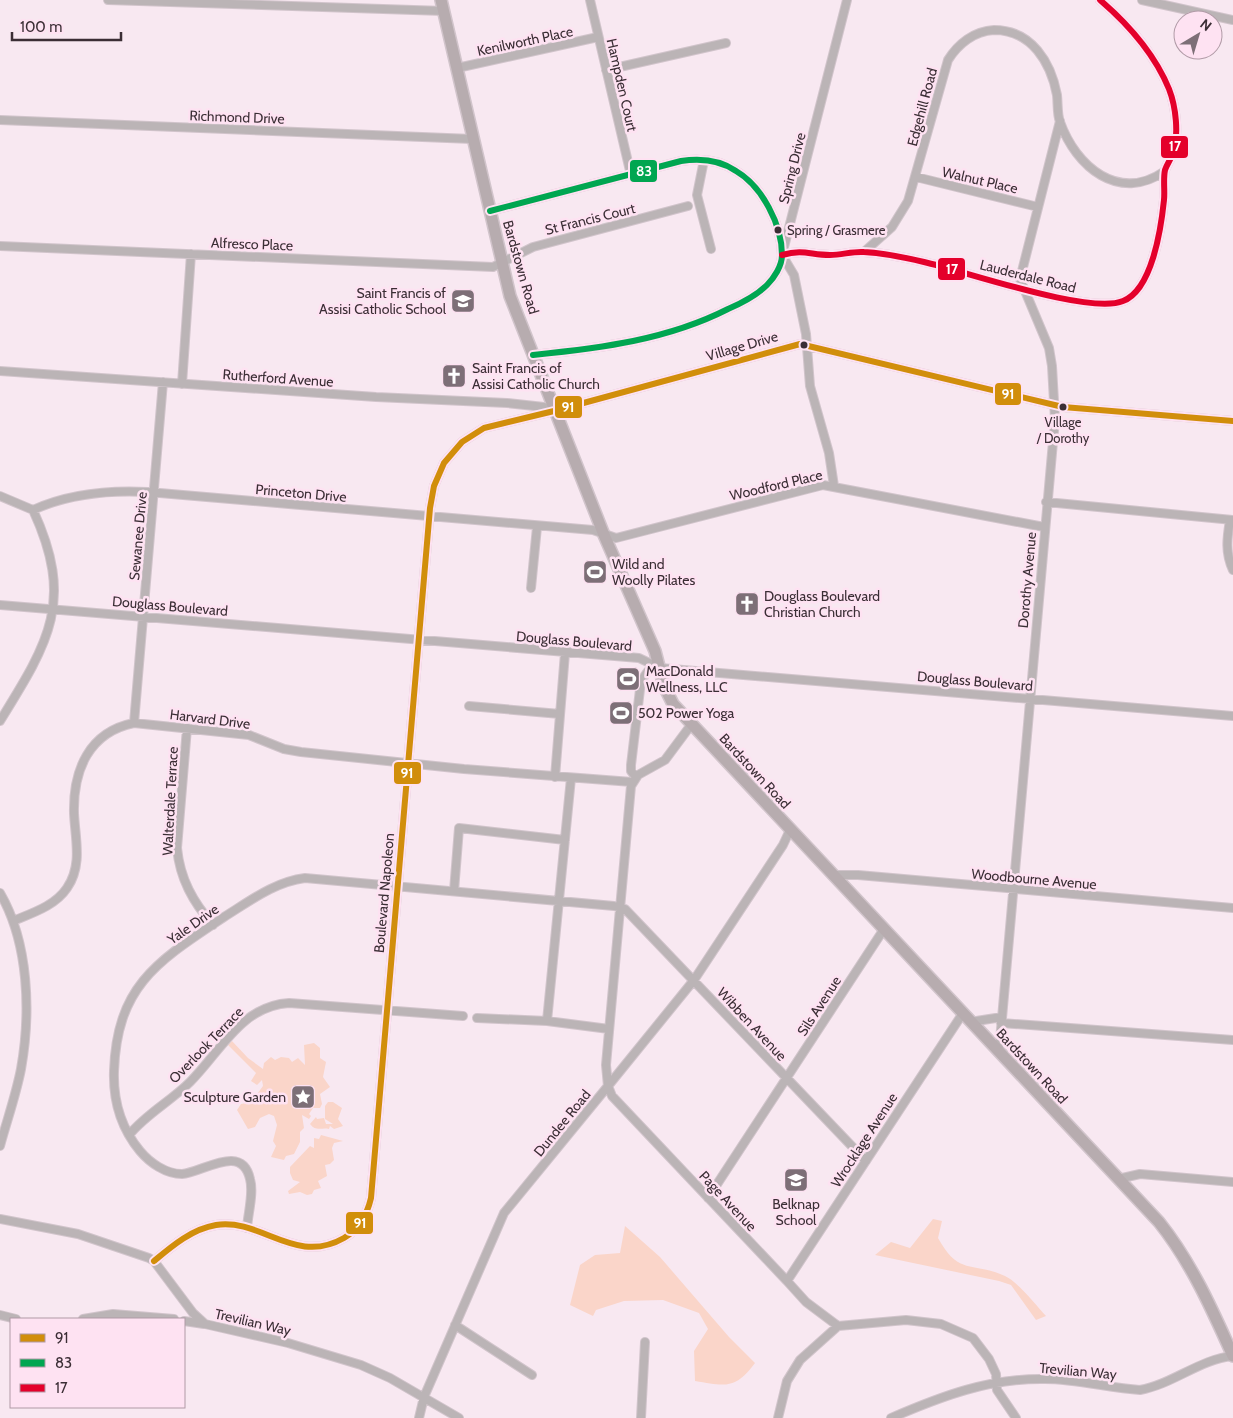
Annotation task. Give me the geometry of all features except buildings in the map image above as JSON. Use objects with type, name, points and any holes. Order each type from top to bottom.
[{"type":"main road","name":"Bardstown Road","points":[[443,6],[472,139],[510,296],[604,534],[655,651],[664,686],[673,704],[832,876],[1159,1222],[1177,1246],[1205,1295],[1233,1356]]},
{"type":"street","points":[[108,0],[443,6]]},
{"type":"street","name":"Hampden Court","points":[[590,0],[631,175]]},
{"type":"street","name":"Spring Drive","points":[[782,255],[847,0]]},
{"type":"street","name":"Lauderdale Road","points":[[782,255],[798,250],[830,255],[864,252],[923,262],[1023,289],[1102,305],[1124,301],[1136,294],[1151,266],[1164,201],[1165,171],[1175,142],[1175,112],[1170,91],[1134,34],[1100,0]]},
{"type":"street","points":[[1142,0],[1233,20]]},
{"type":"street","name":"Edgehill Road","points":[[864,252],[892,227],[900,216],[916,177],[948,60],[962,43],[982,32],[993,30],[1011,33],[1026,39],[1038,50],[1051,72],[1060,121],[1080,157],[1090,168],[1103,177],[1114,181],[1136,183],[1152,180],[1165,171]]},
{"type":"street","name":"Kenilworth Place","points":[[457,68],[598,37]]},
{"type":"street","points":[[606,70],[726,43]]},
{"type":"street","name":"Richmond Drive","points":[[0,120],[472,139]]},
{"type":"street","name":"Dorothy Avenue","points":[[999,1052],[1055,406],[1049,348],[1043,329],[1023,289],[1020,278],[1060,121]]},
{"type":"street","points":[[704,160],[696,195],[711,249]]},
{"type":"street","points":[[490,211],[681,161],[704,160],[720,163],[736,170],[759,192],[776,227],[782,255],[794,275],[808,346],[810,386],[829,453],[834,486]]},
{"type":"street","name":"Walnut Place","points":[[916,177],[1038,207]]},
{"type":"street","name":"St Francis Court","points":[[501,263],[533,246],[688,206]]},
{"type":"street","name":"Alfresco Place","points":[[0,246],[493,267],[501,263]]},
{"type":"street","points":[[182,384],[190,254]]},
{"type":"street","points":[[533,355],[626,343],[662,336],[690,326],[750,298],[772,278],[778,269],[782,255]]},
{"type":"street","name":"Village Drive","points":[[554,411],[794,345],[808,346],[1055,406],[1233,420]]},
{"type":"street","name":"Rutherford Avenue","points":[[0,371],[182,384],[507,403],[544,407],[554,411]]},
{"type":"street","name":"Sewanee Drive","points":[[134,722],[163,382]]},
{"type":"street","name":"Boulevard Napoleon","points":[[154,1261],[179,1241],[200,1230],[216,1225],[247,1228],[292,1245],[317,1247],[347,1236],[363,1219],[371,1198],[431,497],[437,478],[448,458],[462,442],[491,425],[554,411]]},
{"type":"street","name":"Woodford Place","points":[[604,534],[616,538],[823,485],[1044,527]]},
{"type":"street","name":"Princeton Drive","points":[[33,510],[48,503],[115,491],[155,492],[429,518],[593,530],[604,534]]},
{"type":"street","points":[[0,496],[33,510],[47,542],[51,558],[53,610],[52,621],[36,659],[0,721]]},
{"type":"street","points":[[1046,502],[1232,520],[1227,550],[1233,570]]},
{"type":"street","points":[[531,588],[537,527]]},
{"type":"street","name":"Douglass Boulevard","points":[[0,605],[565,654],[639,658],[660,668],[1233,716]]},
{"type":"street","points":[[554,777],[565,654]]},
{"type":"street","name":"Dundee Road","points":[[419,1418],[424,1397],[504,1213],[608,1086],[606,1065],[618,907],[633,782],[631,771],[641,681],[648,671],[660,668]]},
{"type":"street","points":[[469,706],[560,714]]},
{"type":"street","name":"Harvard Drive","points":[[12,922],[50,905],[67,889],[74,876],[77,864],[74,797],[84,758],[91,747],[104,734],[122,725],[134,722],[249,735],[284,749],[301,752],[408,764],[633,782]]},
{"type":"street","points":[[633,782],[665,760],[691,725]]},
{"type":"street","name":"Walterdale Terrace","points":[[187,728],[177,848],[178,860],[188,890],[213,925]]},
{"type":"street","points":[[547,1022],[560,902],[570,778]]},
{"type":"street","points":[[454,891],[459,828],[565,840]]},
{"type":"street","points":[[608,1086],[694,980],[790,830]]},
{"type":"street","name":"Woodbourne Avenue","points":[[832,876],[858,875],[1233,908]]},
{"type":"street","name":"Yale Drive","points":[[247,1228],[251,1184],[249,1175],[241,1165],[224,1161],[191,1173],[171,1172],[148,1160],[129,1135],[117,1108],[114,1083],[117,1033],[121,1017],[131,997],[146,977],[176,951],[262,893],[287,881],[305,878],[618,907]]},
{"type":"street","points":[[0,893],[12,922],[24,977],[27,1004],[21,1068],[0,1146]]},
{"type":"street","name":"Wibben Avenue","points":[[618,907],[632,914],[866,1161]]},
{"type":"street","name":"Sils Avenue","points":[[708,1198],[884,929]]},
{"type":"street","name":"Overlook Terrace","points":[[129,1135],[150,1114],[190,1082],[235,1030],[258,1011],[274,1005],[289,1003],[463,1016]]},
{"type":"street","points":[[966,1017],[1233,1040]]},
{"type":"street","name":"Wrocklage Avenue","points":[[787,1281],[866,1161],[966,1017]]},
{"type":"street","points":[[476,1018],[547,1022],[609,1029]]},
{"type":"street","name":"Page Avenue","points":[[608,1086],[612,1096],[806,1302],[838,1326]]},
{"type":"street","points":[[1118,1179],[1140,1174],[1233,1182]]},
{"type":"street","points":[[0,1219],[78,1234],[154,1261]]},
{"type":"street","name":"Trevilian Way","points":[[154,1261],[193,1313],[206,1324],[334,1356],[390,1378],[459,1418]]},
{"type":"street","points":[[89,1318],[113,1314],[162,1318]]},
{"type":"street","points":[[778,1418],[783,1392],[796,1366],[810,1350],[838,1326],[906,1320],[952,1328],[966,1334],[980,1345],[996,1374],[1000,1396],[1016,1418]]},
{"type":"street","points":[[185,1321],[206,1324]]},
{"type":"street","points":[[455,1325],[532,1375]]},
{"type":"street","points":[[641,1418],[645,1342]]},
{"type":"street","name":"Trevilian Way","points":[[891,1418],[962,1390],[996,1382],[1047,1379],[1140,1390],[1155,1386],[1220,1357],[1233,1356]]},
{"type":"shaded area","points":[[232,1041],[248,1058],[263,1069],[264,1063],[271,1057],[275,1060],[281,1057],[289,1058],[292,1062],[298,1058],[305,1065],[304,1045],[314,1043],[320,1048],[320,1058],[326,1062],[323,1077],[330,1087],[320,1094],[322,1104],[320,1108],[313,1108],[309,1114],[311,1116],[309,1119],[302,1115],[304,1128],[300,1132],[300,1142],[294,1154],[286,1156],[284,1160],[271,1157],[276,1146],[273,1141],[277,1125],[274,1116],[269,1114],[260,1118],[255,1127],[248,1129],[237,1110],[241,1104],[251,1102],[263,1086],[262,1080],[257,1085],[251,1081],[256,1073],[228,1045]]},
{"type":"shaded area","points":[[328,1102],[333,1102],[342,1108],[338,1119],[343,1126],[334,1129],[330,1126],[329,1129],[317,1129],[310,1124],[316,1117],[317,1119],[324,1118],[326,1124],[333,1124],[325,1119],[325,1106]]},
{"type":"shaded area","points":[[321,1135],[343,1141],[334,1143],[332,1148],[334,1160],[330,1164],[325,1165],[327,1176],[318,1181],[321,1188],[307,1195],[300,1192],[289,1194],[288,1191],[300,1182],[293,1180],[290,1167],[310,1146],[314,1148],[314,1138],[319,1139]]},
{"type":"shaded area","points":[[933,1219],[942,1221],[938,1238],[953,1258],[967,1266],[993,1272],[1010,1279],[1027,1294],[1046,1316],[1036,1320],[1011,1285],[875,1255],[891,1242],[910,1248]]},
{"type":"shaded area","points":[[625,1226],[660,1257],[729,1337],[755,1363],[741,1378],[735,1382],[722,1385],[695,1381],[694,1351],[708,1329],[699,1313],[663,1300],[624,1301],[596,1310],[593,1316],[570,1305],[580,1265],[595,1255],[620,1253]]},
{"type":"transit line","name":"17","points":[[782,255],[796,252],[823,255],[860,252],[886,255],[924,262],[1026,290],[1083,302],[1106,304],[1123,301],[1133,295],[1148,272],[1157,242],[1164,200],[1164,174],[1175,146],[1176,121],[1169,89],[1156,64],[1121,19],[1100,0]]},
{"type":"transit line","name":"83","points":[[490,211],[681,161],[703,160],[717,162],[730,167],[754,186],[769,207],[778,231],[781,243],[781,263],[770,282],[754,296],[705,320],[657,335],[608,346],[533,355]]},
{"type":"transit line","name":"91","points":[[154,1261],[191,1234],[216,1225],[233,1225],[249,1228],[294,1244],[310,1247],[326,1245],[349,1234],[362,1221],[367,1210],[371,1198],[430,508],[434,486],[444,463],[462,442],[484,428],[554,411],[800,344],[1063,407],[1233,421]]},
{"type":"place","name":"Spring / Grasmere","points":[[778,230]]},
{"type":"place","name":"Saint Francis of Assisi Catholic School","points":[[463,301]]},
{"type":"place","name":"Saint Francis of Assisi Catholic Church","points":[[454,376]]},
{"type":"place","name":"Village / Dorothy","points":[[1063,407]]},
{"type":"place","name":"Wild and Woolly Pilates","points":[[595,572]]},
{"type":"place","name":"Douglass Boulevard Christian Church","points":[[747,604]]},
{"type":"place","name":"MacDonald Wellness, LLC","points":[[628,679]]},
{"type":"place","name":"502 Power Yoga","points":[[621,713]]},
{"type":"place","name":"Sculpture Garden","points":[[303,1097]]},
{"type":"place","name":"Belknap School","points":[[796,1180]]}]
